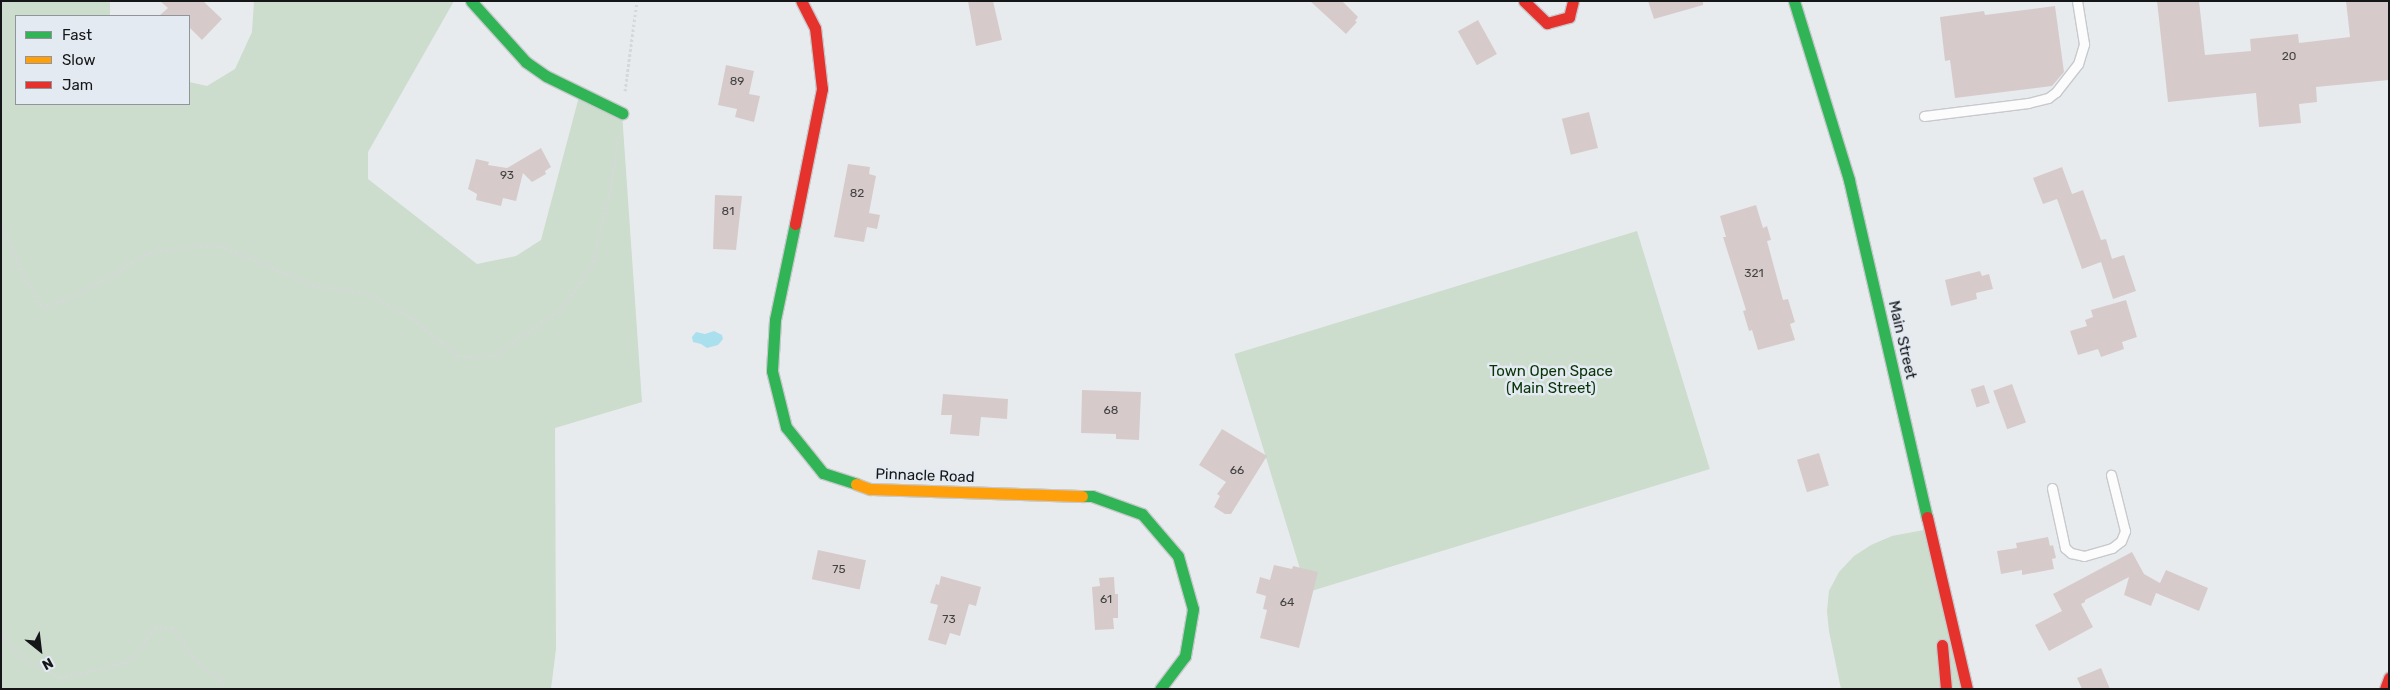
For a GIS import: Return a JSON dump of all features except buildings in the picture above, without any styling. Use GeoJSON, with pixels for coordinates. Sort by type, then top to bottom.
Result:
{"type":"FeatureCollection","features":[{"type":"Feature","properties":{"kind":"main road"},"geometry":{"type":"LineString","coordinates":[[472,1],[526,62],[546,76],[622,112]]}},
{"type":"Feature","properties":{"kind":"main road","name":"Pinnacle Road"},"geometry":{"type":"LineString","coordinates":[[800,1],[815,28],[822,89],[775,320],[772,371],[786,427],[823,473],[870,489],[1092,496],[1142,514],[1178,556],[1193,609],[1184,656],[1160,689]]}},
{"type":"Feature","properties":{"kind":"main road"},"geometry":{"type":"LineString","coordinates":[[1524,1],[1547,23],[1569,17],[1573,1]]}},
{"type":"Feature","properties":{"kind":"main road","name":"Main Street"},"geometry":{"type":"LineString","coordinates":[[1794,1],[1849,180],[1967,689]]}},
{"type":"Feature","properties":{"kind":"main road"},"geometry":{"type":"LineString","coordinates":[[1929,529],[1946,689]]}},
{"type":"Feature","properties":{"kind":"main road"},"geometry":{"type":"LineString","coordinates":[[2384,689],[2389,678]]}},
{"type":"Feature","properties":{"kind":"lane"},"geometry":{"type":"LineString","coordinates":[[1924,116],[2028,103],[2048,98],[2056,92],[2078,64],[2084,44],[2077,1]]}},
{"type":"Feature","properties":{"kind":"lane"},"geometry":{"type":"LineString","coordinates":[[2052,488],[2065,548],[2071,553],[2084,556],[2112,548],[2121,541],[2125,531],[2111,475]]}},
{"type":"Feature","properties":{"kind":"path"},"geometry":{"type":"LineString","coordinates":[[1,222],[23,273],[42,307],[75,296],[150,252],[216,244],[318,287],[365,292],[414,319],[459,357],[495,355],[562,308],[592,268],[610,192],[637,1]]}},
{"type":"Feature","properties":{"kind":"path"},"geometry":{"type":"LineString","coordinates":[[1,630],[18,655],[60,678],[120,664],[132,658],[155,628],[172,628],[200,665],[220,679],[227,689]]}},
{"type":"Feature","properties":{"kind":"green space"},"geometry":{"type":"Polygon","coordinates":[[[1,1],[110,1],[110,15],[15,15],[15,105],[190,105],[190,82],[207,86],[235,69],[252,32],[254,1],[454,1],[368,152],[368,179],[477,264],[516,256],[541,240],[580,93],[622,113],[642,402],[555,428],[556,649],[551,689],[1,689],[1,1]]]}},
{"type":"Feature","properties":{"kind":"green space","name":"Town Open Space (Main Street)"},"geometry":{"type":"Polygon","coordinates":[[[1637,231],[1710,469],[1307,592],[1234,354],[1637,231]]]}},
{"type":"Feature","properties":{"kind":"green space"},"geometry":{"type":"Polygon","coordinates":[[[1929,529],[1967,689],[1841,689],[1829,631],[1827,611],[1829,591],[1839,572],[1854,556],[1871,545],[1892,536],[1929,529]]]}},
{"type":"Feature","properties":{"kind":"water"},"geometry":{"type":"Polygon","coordinates":[[[714,331],[722,335],[723,339],[718,345],[707,348],[693,342],[692,337],[696,332],[705,334],[714,331]]]}},
{"type":"Feature","properties":{"kind":"traffic: fast"},"geometry":{"type":"LineString","coordinates":[[471,1],[526,62],[546,76],[622,113]]}},
{"type":"Feature","properties":{"kind":"traffic: fast"},"geometry":{"type":"LineString","coordinates":[[1794,1],[1849,180],[1927,517]]}},
{"type":"Feature","properties":{"kind":"traffic: fast"},"geometry":{"type":"LineString","coordinates":[[795,224],[775,320],[772,371],[786,427],[823,473],[856,484]]}},
{"type":"Feature","properties":{"kind":"traffic: fast"},"geometry":{"type":"LineString","coordinates":[[1082,496],[1092,496],[1142,514],[1178,556],[1193,609],[1185,656],[1160,689]]}},
{"type":"Feature","properties":{"kind":"traffic: slow"},"geometry":{"type":"LineString","coordinates":[[856,484],[870,489],[1082,496]]}},
{"type":"Feature","properties":{"kind":"traffic: jam"},"geometry":{"type":"LineString","coordinates":[[795,224],[822,89],[815,28],[801,1]]}},
{"type":"Feature","properties":{"kind":"traffic: jam"},"geometry":{"type":"LineString","coordinates":[[1524,1],[1547,23],[1569,17],[1573,1]]}},
{"type":"Feature","properties":{"kind":"traffic: jam"},"geometry":{"type":"LineString","coordinates":[[1927,517],[1967,689]]}},
{"type":"Feature","properties":{"kind":"traffic: jam"},"geometry":{"type":"LineString","coordinates":[[1942,645],[1946,689]]}},
{"type":"Feature","properties":{"kind":"traffic: jam"},"geometry":{"type":"LineString","coordinates":[[2385,689],[2389,678]]}}]}
